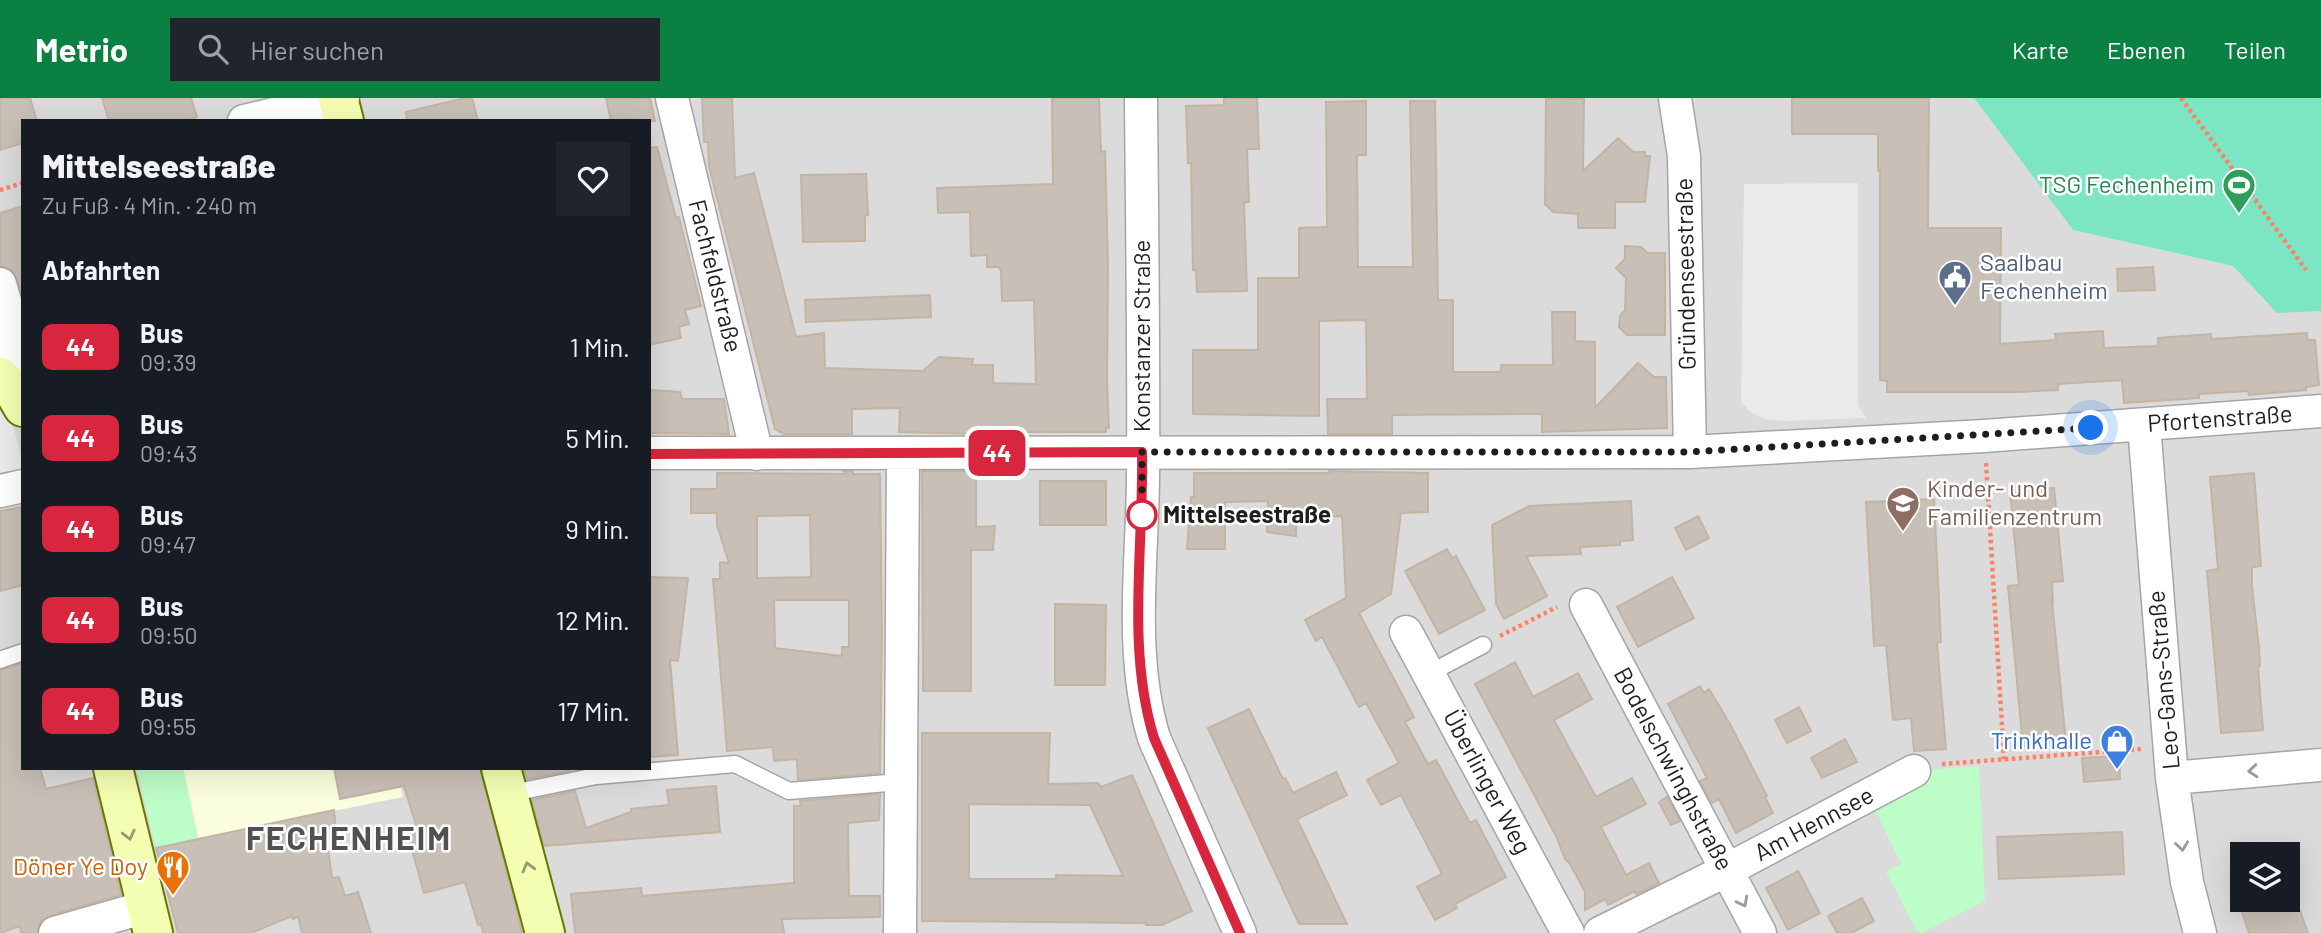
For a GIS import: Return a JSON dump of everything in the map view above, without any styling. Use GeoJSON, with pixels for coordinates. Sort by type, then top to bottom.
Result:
{"type":"FeatureCollection","features":[{"type":"Feature","properties":{"kind":"street","name":"Fachfeldstraße"},"geometry":{"type":"LineString","coordinates":[[672,98],[757,454]]}},
{"type":"Feature","properties":{"kind":"street","name":"Konstanzer Straße"},"geometry":{"type":"LineString","coordinates":[[1142,98],[1140,650],[1147,715],[1154,738],[1240,933]]}},
{"type":"Feature","properties":{"kind":"street","name":"Gründenseestraße"},"geometry":{"type":"LineString","coordinates":[[1675,98],[1684,156],[1690,452]]}},
{"type":"Feature","properties":{"kind":"street"},"geometry":{"type":"LineString","coordinates":[[255,119],[341,104]]}},
{"type":"Feature","properties":{"kind":"street"},"geometry":{"type":"LineString","coordinates":[[0,284],[14,333],[9,388]]}},
{"type":"Feature","properties":{"kind":"street","name":"Pfortenstraße"},"geometry":{"type":"LineString","coordinates":[[651,453],[1690,452],[1984,436],[2321,411]]}},
{"type":"Feature","properties":{"kind":"street","name":"Leo-Gans-Straße"},"geometry":{"type":"LineString","coordinates":[[2144,425],[2172,778],[2187,882],[2200,933]]}},
{"type":"Feature","properties":{"kind":"street"},"geometry":{"type":"LineString","coordinates":[[900,933],[902,453]]}},
{"type":"Feature","properties":{"kind":"street"},"geometry":{"type":"LineString","coordinates":[[0,491],[21,486]]}},
{"type":"Feature","properties":{"kind":"street","name":"Bodelschwinghstraße"},"geometry":{"type":"LineString","coordinates":[[1586,605],[1760,933]]}},
{"type":"Feature","properties":{"kind":"street","name":"Überlinger Weg"},"geometry":{"type":"LineString","coordinates":[[1406,632],[1568,933]]}},
{"type":"Feature","properties":{"kind":"street"},"geometry":{"type":"LineString","coordinates":[[2172,778],[2321,765]]}},
{"type":"Feature","properties":{"kind":"street"},"geometry":{"type":"LineString","coordinates":[[55,933],[150,920],[113,770]]}},
{"type":"Feature","properties":{"kind":"street","name":"Am Hennsee"},"geometry":{"type":"LineString","coordinates":[[1600,933],[1727,870],[1914,771]]}},
{"type":"Feature","properties":{"kind":"street"},"geometry":{"type":"LineString","coordinates":[[505,781],[545,933]]}},
{"type":"Feature","properties":{"kind":"lane"},"geometry":{"type":"LineString","coordinates":[[1429,674],[1483,645]]}},
{"type":"Feature","properties":{"kind":"lane"},"geometry":{"type":"LineString","coordinates":[[0,660],[21,653]]}},
{"type":"Feature","properties":{"kind":"lane"},"geometry":{"type":"LineString","coordinates":[[505,781],[736,765],[789,791],[900,782]]}},
{"type":"Feature","properties":{"kind":"path"},"geometry":{"type":"LineString","coordinates":[[2181,98],[2306,270]]}},
{"type":"Feature","properties":{"kind":"path"},"geometry":{"type":"LineString","coordinates":[[0,190],[21,184]]}},
{"type":"Feature","properties":{"kind":"path"},"geometry":{"type":"LineString","coordinates":[[1984,436],[2004,760]]}},
{"type":"Feature","properties":{"kind":"path"},"geometry":{"type":"LineString","coordinates":[[1483,645],[1570,600],[1586,605]]}},
{"type":"Feature","properties":{"kind":"path"},"geometry":{"type":"LineString","coordinates":[[1914,771],[1923,766],[2169,747]]}},
{"type":"Feature","properties":{"kind":"shaded area"},"geometry":{"type":"Polygon","coordinates":[[[0,98],[1974,98],[2073,230],[2233,266],[2277,312],[2321,311],[2321,933],[0,933],[0,98]]]}},
{"type":"Feature","properties":{"kind":"shaded area"},"geometry":{"type":"Polygon","coordinates":[[[1858,183],[1858,405],[1866,418],[1784,421],[1764,419],[1741,402],[1744,184],[1858,183]]]}},
{"type":"Feature","properties":{"kind":"shaded area"},"geometry":{"type":"Polygon","coordinates":[[[0,411],[14,428],[21,458],[21,474],[0,479],[0,411]]]}},
{"type":"Feature","properties":{"kind":"shaded area"},"geometry":{"type":"Polygon","coordinates":[[[183,770],[398,770],[403,797],[198,838],[183,770]]]}},
{"type":"Feature","properties":{"kind":"green space"},"geometry":{"type":"Polygon","coordinates":[[[1974,98],[2321,98],[2321,311],[2277,313],[2233,266],[2073,230],[1974,98]]]}},
{"type":"Feature","properties":{"kind":"green space"},"geometry":{"type":"Polygon","coordinates":[[[1979,766],[1985,901],[1918,933],[1886,872],[1901,864],[1870,799],[1927,770],[1979,766]]]}},
{"type":"Feature","properties":{"kind":"green space"},"geometry":{"type":"Polygon","coordinates":[[[137,770],[183,770],[198,840],[156,848],[137,770]]]}},
{"type":"Feature","properties":{"kind":"building"},"geometry":{"type":"Polygon","coordinates":[[[0,98],[30,98],[36,119],[21,119],[21,144],[0,150],[0,98]]]}},
{"type":"Feature","properties":{"kind":"building"},"geometry":{"type":"Polygon","coordinates":[[[102,98],[191,98],[197,117],[190,119],[108,119],[102,98]]]}},
{"type":"Feature","properties":{"kind":"building"},"geometry":{"type":"Polygon","coordinates":[[[472,98],[477,119],[407,119],[406,112],[472,98]]]}},
{"type":"Feature","properties":{"kind":"building"},"geometry":{"type":"Polygon","coordinates":[[[606,98],[650,98],[655,121],[611,119],[606,98]]]}},
{"type":"Feature","properties":{"kind":"building"},"geometry":{"type":"Polygon","coordinates":[[[702,98],[732,98],[735,178],[754,173],[796,337],[824,333],[825,368],[923,371],[939,357],[973,359],[972,365],[993,365],[993,383],[1036,384],[1034,300],[1002,301],[999,267],[987,267],[987,255],[971,256],[970,212],[938,213],[937,188],[1053,184],[1052,98],[1099,98],[1101,152],[1105,151],[1108,266],[1109,428],[1106,428],[1106,432],[899,432],[900,408],[852,409],[852,434],[784,434],[775,429],[709,166],[708,142],[704,142],[702,98]]]}},
{"type":"Feature","properties":{"kind":"building"},"geometry":{"type":"Polygon","coordinates":[[[1224,98],[1257,98],[1259,149],[1247,149],[1249,202],[1244,202],[1247,291],[1197,292],[1196,271],[1193,270],[1191,163],[1188,163],[1186,106],[1224,105],[1224,98]]]}},
{"type":"Feature","properties":{"kind":"building"},"geometry":{"type":"Polygon","coordinates":[[[1546,98],[1584,99],[1583,171],[1618,138],[1633,152],[1645,152],[1645,156],[1650,156],[1645,202],[1615,202],[1615,228],[1578,228],[1578,214],[1553,212],[1545,204],[1546,98]]]}},
{"type":"Feature","properties":{"kind":"building"},"geometry":{"type":"Polygon","coordinates":[[[1792,98],[1929,98],[1928,228],[2001,228],[2000,344],[2056,340],[2055,334],[2103,331],[2104,348],[2158,346],[2158,338],[2211,334],[2211,339],[2307,333],[2307,340],[2315,340],[2319,385],[2306,387],[2306,390],[2249,395],[2248,391],[2199,394],[2199,398],[2124,403],[2122,380],[2058,384],[2058,390],[2020,392],[1887,392],[1887,381],[1880,380],[1878,134],[1792,134],[1792,98]]]}},
{"type":"Feature","properties":{"kind":"building"},"geometry":{"type":"Polygon","coordinates":[[[1366,101],[1366,155],[1357,155],[1358,267],[1413,267],[1410,101],[1435,101],[1438,300],[1453,300],[1453,372],[1501,372],[1501,365],[1553,365],[1552,312],[1575,312],[1575,341],[1595,342],[1595,408],[1638,363],[1654,377],[1666,377],[1667,428],[1542,432],[1542,414],[1392,415],[1392,434],[1328,434],[1327,399],[1367,399],[1366,320],[1319,321],[1319,416],[1193,414],[1193,350],[1258,350],[1258,278],[1299,278],[1299,228],[1327,227],[1326,102],[1366,101]]]}},
{"type":"Feature","properties":{"kind":"building"},"geometry":{"type":"Polygon","coordinates":[[[657,147],[676,218],[679,217],[701,306],[685,310],[689,324],[679,327],[681,338],[651,345],[651,148],[657,147]]]}},
{"type":"Feature","properties":{"kind":"building"},"geometry":{"type":"Polygon","coordinates":[[[866,174],[868,215],[865,216],[865,241],[803,242],[801,175],[866,174]]]}},
{"type":"Feature","properties":{"kind":"building"},"geometry":{"type":"Polygon","coordinates":[[[21,207],[21,292],[13,271],[0,266],[0,213],[21,207]]]}},
{"type":"Feature","properties":{"kind":"building"},"geometry":{"type":"Polygon","coordinates":[[[1625,246],[1641,247],[1648,253],[1665,253],[1665,335],[1627,335],[1619,327],[1620,316],[1625,310],[1626,278],[1616,268],[1625,259],[1625,246]]]}},
{"type":"Feature","properties":{"kind":"building"},"geometry":{"type":"Polygon","coordinates":[[[2153,267],[2155,290],[2118,291],[2117,269],[2153,267]]]}},
{"type":"Feature","properties":{"kind":"building"},"geometry":{"type":"Polygon","coordinates":[[[930,295],[931,317],[806,322],[805,300],[930,295]]]}},
{"type":"Feature","properties":{"kind":"building"},"geometry":{"type":"Polygon","coordinates":[[[651,390],[680,392],[682,399],[724,399],[729,434],[651,433],[651,390]]]}},
{"type":"Feature","properties":{"kind":"building"},"geometry":{"type":"Polygon","coordinates":[[[843,471],[853,471],[853,474],[880,474],[880,773],[798,780],[797,759],[774,761],[773,747],[727,751],[713,579],[720,579],[720,562],[729,563],[717,525],[717,513],[691,513],[691,489],[717,489],[717,473],[847,474],[843,471]],[[810,515],[757,516],[757,578],[811,577],[810,515]],[[774,600],[775,648],[842,656],[842,647],[849,647],[849,600],[774,600]]]}},
{"type":"Feature","properties":{"kind":"building"},"geometry":{"type":"Polygon","coordinates":[[[922,471],[976,471],[976,527],[995,526],[993,550],[971,550],[971,691],[923,691],[922,471]]]}},
{"type":"Feature","properties":{"kind":"building"},"geometry":{"type":"Polygon","coordinates":[[[1194,473],[1428,473],[1428,512],[1401,513],[1391,594],[1359,613],[1414,717],[1405,722],[1428,764],[1436,760],[1470,823],[1476,820],[1506,877],[1455,904],[1457,908],[1435,920],[1417,887],[1442,874],[1401,795],[1381,805],[1367,780],[1399,763],[1366,703],[1359,707],[1322,637],[1316,641],[1305,620],[1346,598],[1342,516],[1296,518],[1296,536],[1267,532],[1268,501],[1225,502],[1225,549],[1187,549],[1191,497],[1194,497],[1194,473]]]}},
{"type":"Feature","properties":{"kind":"building"},"geometry":{"type":"Polygon","coordinates":[[[2254,473],[2261,566],[2252,567],[2252,586],[2259,648],[2263,730],[2221,733],[2207,571],[2218,569],[2210,477],[2254,473]]]}},
{"type":"Feature","properties":{"kind":"building"},"geometry":{"type":"Polygon","coordinates":[[[1040,481],[1106,481],[1106,525],[1040,525],[1040,481]]]}},
{"type":"Feature","properties":{"kind":"building"},"geometry":{"type":"Polygon","coordinates":[[[2054,488],[2063,581],[2052,582],[2052,600],[2066,743],[2023,747],[2008,586],[2019,585],[2010,492],[2054,488]]]}},
{"type":"Feature","properties":{"kind":"building"},"geometry":{"type":"Polygon","coordinates":[[[1934,499],[1941,642],[1937,643],[1946,749],[1914,751],[1911,718],[1893,720],[1886,645],[1874,646],[1866,502],[1934,499]]]}},
{"type":"Feature","properties":{"kind":"building"},"geometry":{"type":"Polygon","coordinates":[[[1631,501],[1633,540],[1620,541],[1620,545],[1580,547],[1581,554],[1526,556],[1547,596],[1504,619],[1496,604],[1492,525],[1529,506],[1631,501]]]}},
{"type":"Feature","properties":{"kind":"building"},"geometry":{"type":"Polygon","coordinates":[[[21,507],[21,586],[0,591],[0,511],[21,507]]]}},
{"type":"Feature","properties":{"kind":"building"},"geometry":{"type":"Polygon","coordinates":[[[1698,516],[1709,538],[1686,550],[1675,528],[1698,516]]]}},
{"type":"Feature","properties":{"kind":"building"},"geometry":{"type":"Polygon","coordinates":[[[1447,549],[1452,558],[1456,556],[1485,610],[1439,634],[1405,571],[1447,549]]]}},
{"type":"Feature","properties":{"kind":"building"},"geometry":{"type":"Polygon","coordinates":[[[651,577],[688,578],[678,661],[670,660],[678,755],[651,757],[651,577]]]}},
{"type":"Feature","properties":{"kind":"building"},"geometry":{"type":"Polygon","coordinates":[[[1672,577],[1694,618],[1638,647],[1617,607],[1672,577]]]}},
{"type":"Feature","properties":{"kind":"building"},"geometry":{"type":"Polygon","coordinates":[[[1055,604],[1106,605],[1105,685],[1055,685],[1055,604]]]}},
{"type":"Feature","properties":{"kind":"building"},"geometry":{"type":"Polygon","coordinates":[[[1515,662],[1533,697],[1578,673],[1592,699],[1554,720],[1596,797],[1632,778],[1646,804],[1601,827],[1626,875],[1649,863],[1659,883],[1636,894],[1635,891],[1608,905],[1605,899],[1585,910],[1585,892],[1565,859],[1556,836],[1475,684],[1515,662]]]}},
{"type":"Feature","properties":{"kind":"building"},"geometry":{"type":"Polygon","coordinates":[[[21,664],[21,770],[41,770],[46,789],[93,778],[121,895],[49,916],[41,921],[37,933],[21,933],[20,926],[0,933],[0,670],[21,664]]]}},
{"type":"Feature","properties":{"kind":"building"},"geometry":{"type":"Polygon","coordinates":[[[1700,686],[1704,693],[1709,689],[1730,724],[1773,813],[1736,833],[1719,799],[1712,803],[1700,781],[1707,778],[1668,704],[1700,686]]]}},
{"type":"Feature","properties":{"kind":"building"},"geometry":{"type":"Polygon","coordinates":[[[1799,707],[1811,731],[1787,743],[1775,720],[1799,707]]]}},
{"type":"Feature","properties":{"kind":"building"},"geometry":{"type":"Polygon","coordinates":[[[1249,709],[1283,779],[1285,778],[1293,793],[1336,772],[1347,795],[1297,819],[1347,924],[1299,924],[1208,728],[1249,709]]]}},
{"type":"Feature","properties":{"kind":"building"},"geometry":{"type":"Polygon","coordinates":[[[922,733],[1050,733],[1048,784],[1098,783],[1101,787],[1132,775],[1192,911],[1162,925],[922,921],[922,733]],[[969,804],[969,879],[1056,879],[1056,875],[1123,876],[1090,805],[969,804]]]}},
{"type":"Feature","properties":{"kind":"building"},"geometry":{"type":"Polygon","coordinates":[[[1845,739],[1857,762],[1822,778],[1811,758],[1845,739]]]}},
{"type":"Feature","properties":{"kind":"building"},"geometry":{"type":"Polygon","coordinates":[[[2119,756],[2120,779],[2084,782],[2082,758],[2119,756]]]}},
{"type":"Feature","properties":{"kind":"building"},"geometry":{"type":"Polygon","coordinates":[[[334,770],[481,770],[522,933],[483,933],[465,882],[424,893],[411,846],[410,827],[416,825],[404,786],[340,799],[334,770]]]}},
{"type":"Feature","properties":{"kind":"building"},"geometry":{"type":"Polygon","coordinates":[[[525,770],[570,771],[527,779],[525,770]]]}},
{"type":"Feature","properties":{"kind":"building"},"geometry":{"type":"Polygon","coordinates":[[[716,786],[720,832],[544,846],[532,800],[575,791],[586,828],[631,812],[631,809],[669,805],[667,790],[716,786]]]}},
{"type":"Feature","properties":{"kind":"building"},"geometry":{"type":"Polygon","coordinates":[[[880,794],[879,820],[848,823],[849,896],[880,896],[880,917],[782,919],[784,933],[575,933],[571,894],[641,888],[642,896],[794,883],[794,806],[801,806],[800,801],[880,794]]]}},
{"type":"Feature","properties":{"kind":"building"},"geometry":{"type":"Polygon","coordinates":[[[1667,797],[1680,821],[1671,825],[1659,802],[1667,797]]]}},
{"type":"Feature","properties":{"kind":"building"},"geometry":{"type":"Polygon","coordinates":[[[334,810],[336,830],[327,842],[332,878],[339,877],[345,896],[358,892],[371,933],[302,933],[298,917],[293,919],[292,916],[251,933],[178,933],[156,848],[334,810]]]}},
{"type":"Feature","properties":{"kind":"building"},"geometry":{"type":"Polygon","coordinates":[[[2122,832],[2124,874],[1999,879],[1997,837],[2122,832]]]}},
{"type":"Feature","properties":{"kind":"building"},"geometry":{"type":"Polygon","coordinates":[[[1798,871],[1820,913],[1788,930],[1766,888],[1798,871]]]}},
{"type":"Feature","properties":{"kind":"building"},"geometry":{"type":"Polygon","coordinates":[[[1862,898],[1874,921],[1851,933],[1837,933],[1828,916],[1862,898]]]}},
{"type":"Feature","properties":{"kind":"building"},"geometry":{"type":"Polygon","coordinates":[[[2300,911],[2308,933],[2249,933],[2242,912],[2300,911]]]}},
{"type":"Feature","properties":{"kind":"bus line","name":"44"},"geometry":{"type":"LineString","coordinates":[[651,454],[1142,452],[1139,618],[1142,685],[1147,715],[1154,738],[1240,933]]}},
{"type":"Feature","properties":{"kind":"place","name":"TSG Fechenheim"},"geometry":{"type":"Point","coordinates":[2239,215]}},
{"type":"Feature","properties":{"kind":"place","name":"Saalbau Fechenheim"},"geometry":{"type":"Point","coordinates":[1955,307]}},
{"type":"Feature","properties":{"kind":"place","name":"Mittelseestraße"},"geometry":{"type":"Point","coordinates":[1142,515]}},
{"type":"Feature","properties":{"kind":"place","name":"Kinder- und Familienzentrum"},"geometry":{"type":"Point","coordinates":[1903,533]}},
{"type":"Feature","properties":{"kind":"place","name":"Trinkhalle"},"geometry":{"type":"Point","coordinates":[2117,771]}},
{"type":"Feature","properties":{"kind":"place","name":"Döner Ye Doy"},"geometry":{"type":"Point","coordinates":[173,897]}},
{"type":"Feature","properties":{"kind":"district","name":"FECHENHEIM"},"geometry":{"type":"Point","coordinates":[349,839]}},
{"type":"Feature","properties":{"kind":"route"},"geometry":{"type":"LineString","coordinates":[[1142,515],[1142,452],[1690,452],[2091,428]]}}]}
